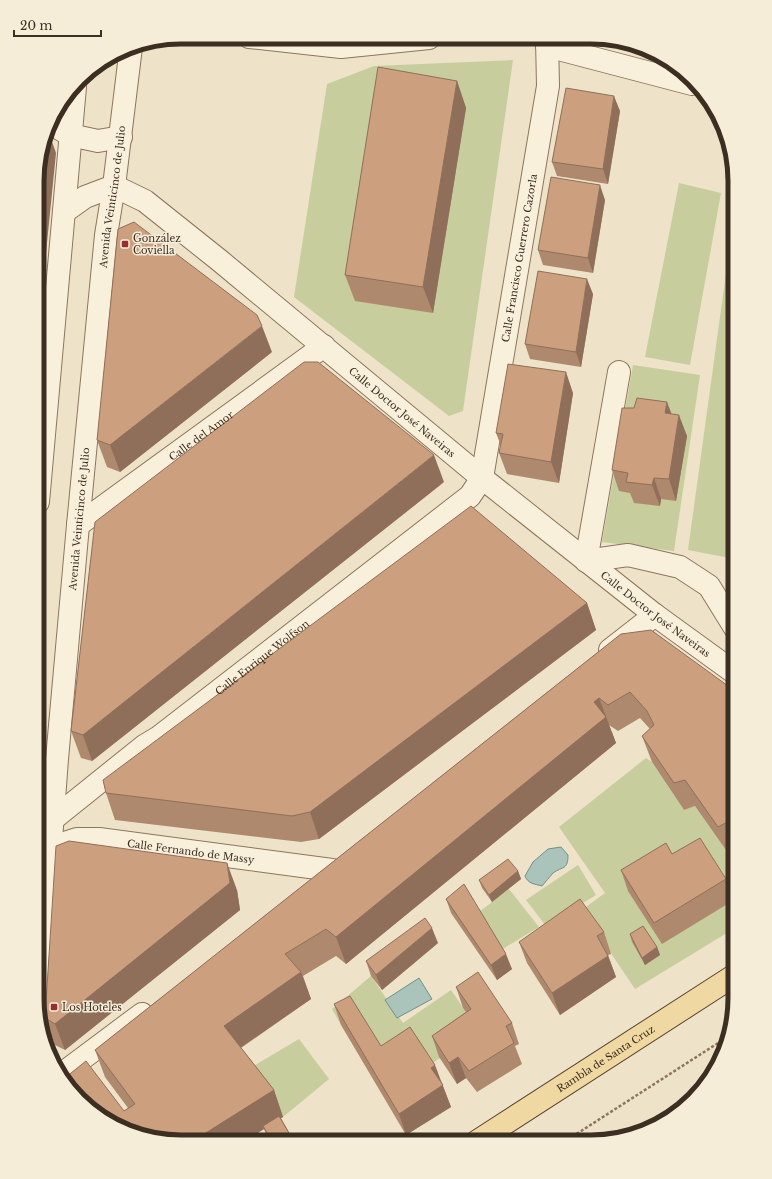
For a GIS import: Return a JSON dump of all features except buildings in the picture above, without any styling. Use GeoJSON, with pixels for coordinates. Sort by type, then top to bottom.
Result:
{"type":"FeatureCollection","features":[{"type":"Feature","properties":{"kind":"main road","name":"Rambla de Santa Cruz"},"geometry":{"type":"LineString","coordinates":[[487,1135],[728,980]]}},
{"type":"Feature","properties":{"kind":"street"},"geometry":{"type":"LineString","coordinates":[[313,44],[341,47],[370,44]]}},
{"type":"Feature","properties":{"kind":"street","name":"Calle Francisco Guerrero Cazorla"},"geometry":{"type":"LineString","coordinates":[[482,478],[548,86],[547,44]]}},
{"type":"Feature","properties":{"kind":"street"},"geometry":{"type":"LineString","coordinates":[[554,44],[686,82]]}},
{"type":"Feature","properties":{"kind":"street","name":"Avenida Veinticinco de Julio"},"geometry":{"type":"LineString","coordinates":[[44,858],[106,235],[121,137],[130,54]]}},
{"type":"Feature","properties":{"kind":"street"},"geometry":{"type":"LineString","coordinates":[[44,435],[74,96]]}},
{"type":"Feature","properties":{"kind":"street"},"geometry":{"type":"LineString","coordinates":[[55,126],[70,135]]}},
{"type":"Feature","properties":{"kind":"street"},"geometry":{"type":"LineString","coordinates":[[52,133],[70,135],[98,141],[121,137]]}},
{"type":"Feature","properties":{"kind":"street"},"geometry":{"type":"LineString","coordinates":[[64,212],[85,197],[114,186]]}},
{"type":"Feature","properties":{"kind":"street","name":"Calle Doctor José Naveiras"},"geometry":{"type":"LineString","coordinates":[[114,186],[145,202],[324,346],[482,478],[654,615],[728,668]]}},
{"type":"Feature","properties":{"kind":"street","name":"Calle del Amor"},"geometry":{"type":"LineString","coordinates":[[78,525],[324,346]]}},
{"type":"Feature","properties":{"kind":"street"},"geometry":{"type":"LineString","coordinates":[[620,372],[586,561],[628,555],[680,567],[709,586],[728,617]]}},
{"type":"Feature","properties":{"kind":"street","name":"Calle Enrique Wolfson"},"geometry":{"type":"LineString","coordinates":[[46,833],[470,496],[482,478]]}},
{"type":"Feature","properties":{"kind":"street"},"geometry":{"type":"LineString","coordinates":[[592,664],[654,615]]}},
{"type":"Feature","properties":{"kind":"street","name":"Calle Fernando de Massy"},"geometry":{"type":"LineString","coordinates":[[46,833],[77,839],[99,839],[332,870]]}},
{"type":"Feature","properties":{"kind":"street"},"geometry":{"type":"LineString","coordinates":[[307,889],[351,855]]}},
{"type":"Feature","properties":{"kind":"street","name":"Avenida Veinticinco de Julio"},"geometry":{"type":"LineString","coordinates":[[44,895],[46,908],[44,927]]}},
{"type":"Feature","properties":{"kind":"street"},"geometry":{"type":"LineString","coordinates":[[65,1071],[158,1002]]}},
{"type":"Feature","properties":{"kind":"path"},"geometry":{"type":"LineString","coordinates":[[575,1135],[721,1041]]}},
{"type":"Feature","properties":{"kind":"green space"},"geometry":{"type":"Polygon","coordinates":[[[513,60],[463,411],[449,416],[294,297],[327,84],[374,66],[513,60]]]}},
{"type":"Feature","properties":{"kind":"green space"},"geometry":{"type":"Polygon","coordinates":[[[679,183],[721,193],[690,365],[645,357],[679,183]]]}},
{"type":"Feature","properties":{"kind":"green space"},"geometry":{"type":"Polygon","coordinates":[[[728,259],[728,558],[688,550],[728,259]]]}},
{"type":"Feature","properties":{"kind":"green space"},"geometry":{"type":"Polygon","coordinates":[[[633,365],[700,375],[674,551],[602,542],[633,365]]]}},
{"type":"Feature","properties":{"kind":"green space"},"geometry":{"type":"Polygon","coordinates":[[[646,758],[652,762],[684,810],[695,806],[728,853],[728,932],[635,989],[582,910],[605,893],[559,827],[646,758]]]}},
{"type":"Feature","properties":{"kind":"green space"},"geometry":{"type":"Polygon","coordinates":[[[578,865],[596,895],[546,926],[526,900],[578,865]]]}},
{"type":"Feature","properties":{"kind":"green space"},"geometry":{"type":"Polygon","coordinates":[[[509,889],[539,927],[501,950],[479,912],[509,889]]]}},
{"type":"Feature","properties":{"kind":"green space"},"geometry":{"type":"Polygon","coordinates":[[[371,976],[403,1023],[451,990],[479,1031],[430,1065],[389,1067],[341,1025],[332,1009],[371,976]]]}},
{"type":"Feature","properties":{"kind":"green space"},"geometry":{"type":"Polygon","coordinates":[[[299,1039],[329,1079],[283,1117],[247,1070],[299,1039]]]}},
{"type":"Feature","properties":{"kind":"water"},"geometry":{"type":"Polygon","coordinates":[[[561,847],[568,855],[567,863],[564,867],[553,873],[542,886],[532,883],[526,879],[525,876],[533,862],[548,849],[561,847]]]}},
{"type":"Feature","properties":{"kind":"water"},"geometry":{"type":"Polygon","coordinates":[[[419,978],[432,999],[397,1018],[385,1000],[419,978]]]}},
{"type":"Feature","properties":{"kind":"place","name":"González Coviella"},"geometry":{"type":"Point","coordinates":[125,244]}},
{"type":"Feature","properties":{"kind":"place","name":"Los Hoteles"},"geometry":{"type":"Point","coordinates":[54,1007]}}]}
